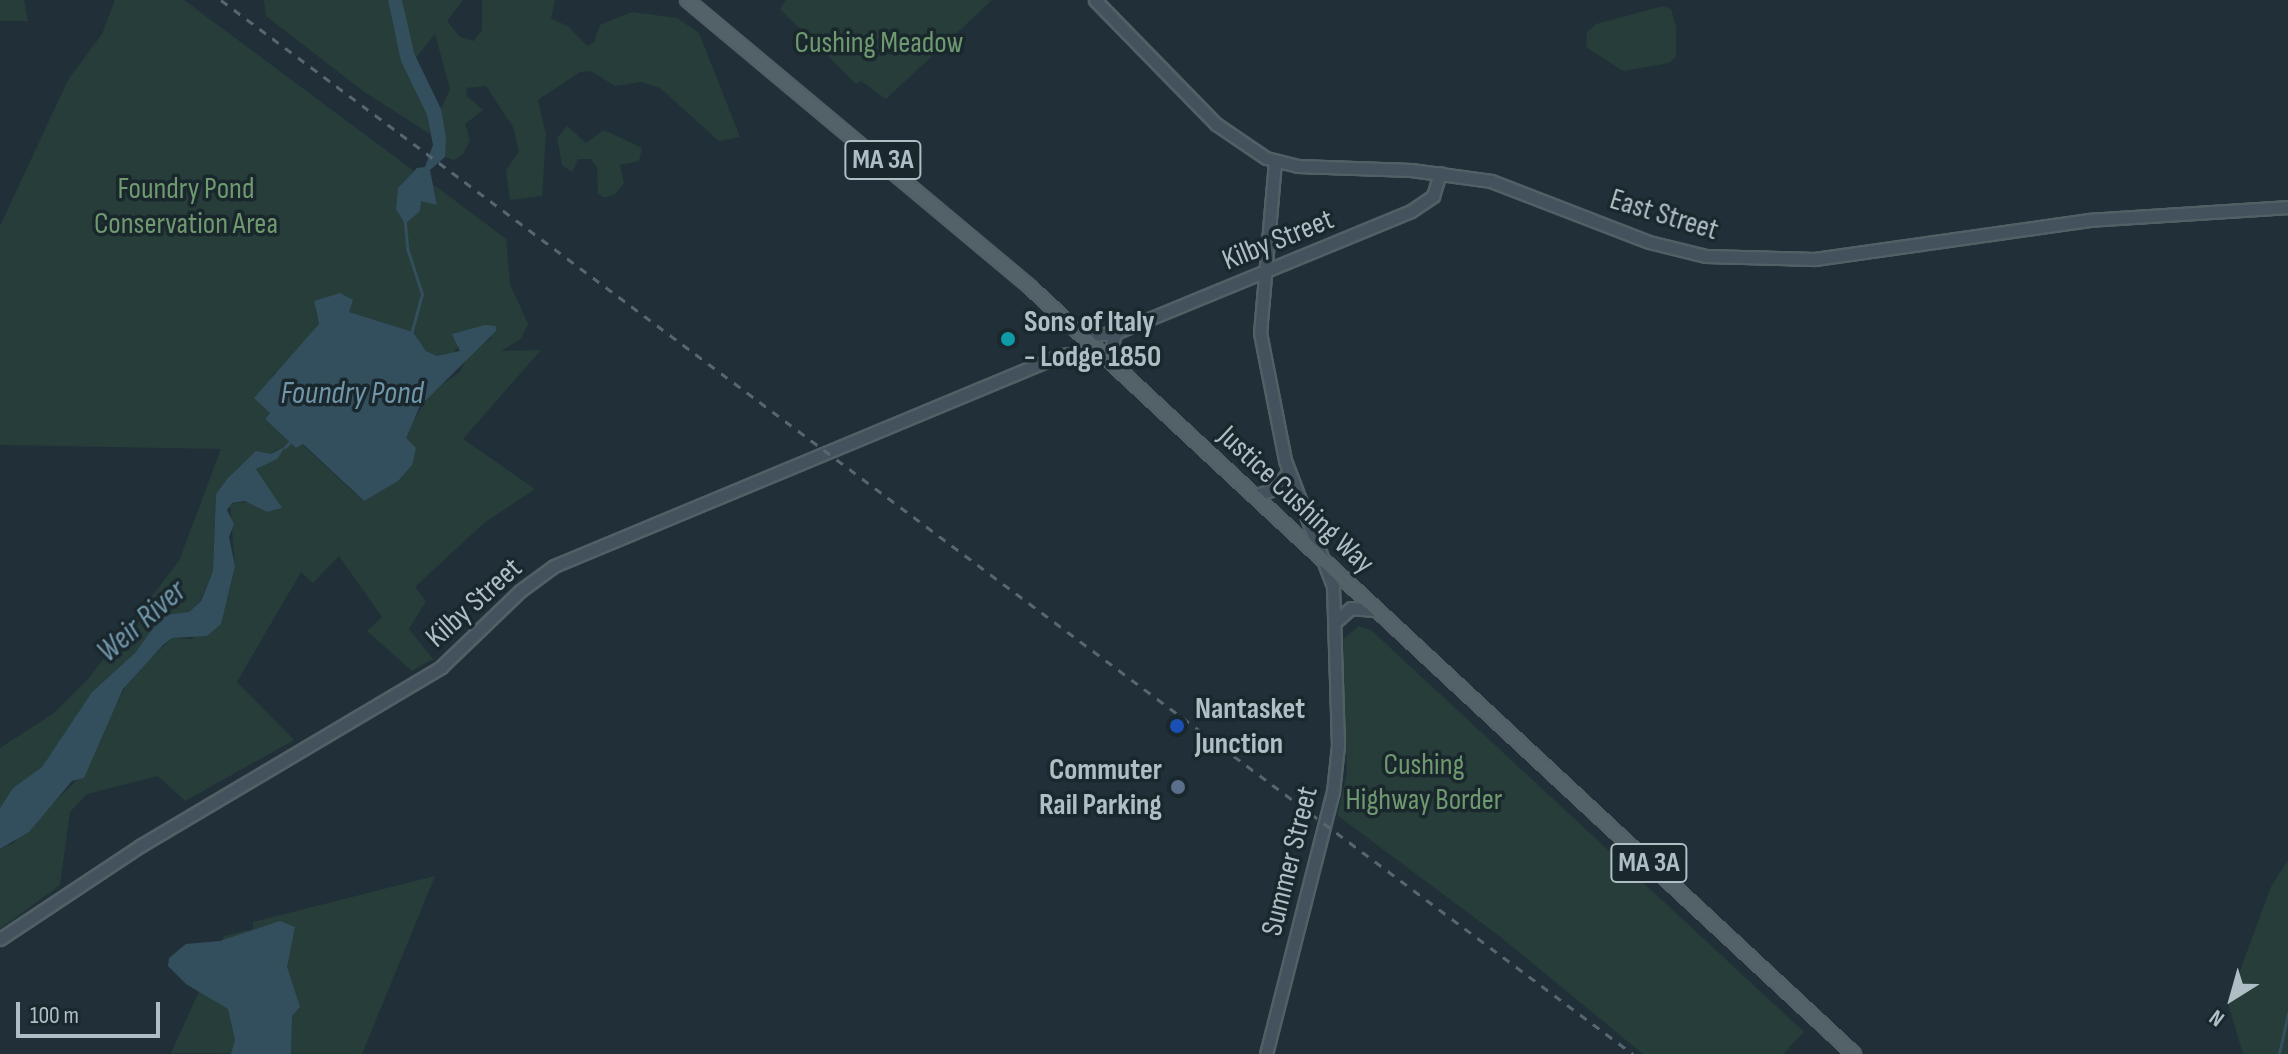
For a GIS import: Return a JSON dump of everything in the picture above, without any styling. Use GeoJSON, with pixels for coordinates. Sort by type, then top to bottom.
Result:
{"type":"FeatureCollection","features":[{"type":"Feature","properties":{"kind":"main road","name":"Justice Cushing Way"},"geometry":{"type":"LineString","coordinates":[[687,0],[942,210],[1077,331],[1854,1054]]}},
{"type":"Feature","properties":{"kind":"street","name":"East Street"},"geometry":{"type":"LineString","coordinates":[[1095,0],[1216,124],[1275,161],[1310,168],[1440,173],[1524,191],[1662,246],[1739,260],[1815,259],[2076,221],[2288,207]]}},
{"type":"Feature","properties":{"kind":"street","name":"Summer Street"},"geometry":{"type":"LineString","coordinates":[[1266,1054],[1335,783],[1335,622],[1326,563],[1289,472],[1260,333],[1275,161]]}},
{"type":"Feature","properties":{"kind":"street","name":"Kilby Street"},"geometry":{"type":"LineString","coordinates":[[1077,331],[1115,333],[1422,205],[1437,189],[1440,173]]}},
{"type":"Feature","properties":{"kind":"street"},"geometry":{"type":"LineString","coordinates":[[1061,355],[1077,331]]}},
{"type":"Feature","properties":{"kind":"street"},"geometry":{"type":"LineString","coordinates":[[1104,356],[1115,333]]}},
{"type":"Feature","properties":{"kind":"street","name":"Kilby Street"},"geometry":{"type":"LineString","coordinates":[[0,939],[153,838],[441,667],[520,591],[554,566],[1061,355],[1104,356]]}},
{"type":"Feature","properties":{"kind":"street"},"geometry":{"type":"LineString","coordinates":[[1254,496],[1274,489],[1289,472]]}},
{"type":"Feature","properties":{"kind":"street"},"geometry":{"type":"LineString","coordinates":[[1335,622],[1351,608],[1376,610]]}},
{"type":"Feature","properties":{"kind":"green space"},"geometry":{"type":"Polygon","coordinates":[[[0,0],[24,0],[28,21],[0,21],[0,0]]]}},
{"type":"Feature","properties":{"kind":"green space","name":"Foundry Pond Conservation Area"},"geometry":{"type":"Polygon","coordinates":[[[115,0],[184,0],[414,171],[398,188],[437,205],[434,185],[506,239],[510,284],[528,324],[521,339],[501,351],[541,350],[463,439],[535,489],[484,523],[415,587],[426,601],[409,629],[433,659],[412,671],[367,631],[382,617],[339,556],[313,583],[301,572],[237,682],[294,740],[185,801],[158,776],[87,794],[70,812],[60,885],[0,929],[0,849],[12,844],[78,779],[130,678],[172,638],[192,639],[224,611],[235,566],[230,504],[254,501],[267,512],[281,508],[256,468],[280,447],[216,494],[213,571],[200,601],[189,612],[156,624],[135,653],[92,692],[42,767],[13,788],[0,808],[0,748],[54,713],[88,679],[179,561],[221,449],[0,445],[0,226],[68,80],[102,34],[115,0]],[[332,299],[315,309],[319,324],[289,364],[273,374],[270,413],[265,419],[296,448],[302,444],[363,501],[432,391],[459,373],[471,351],[493,337],[459,345],[452,356],[437,356],[426,351],[413,332],[349,312],[332,299]]]}},
{"type":"Feature","properties":{"kind":"green space"},"geometry":{"type":"Polygon","coordinates":[[[264,0],[463,0],[447,21],[460,37],[474,41],[482,30],[482,0],[555,0],[551,19],[568,26],[587,46],[594,42],[600,25],[632,12],[677,18],[699,33],[740,137],[719,141],[660,88],[641,82],[615,86],[591,71],[580,72],[538,100],[546,135],[542,196],[510,200],[506,170],[519,151],[513,127],[486,86],[466,88],[467,96],[483,110],[465,124],[470,140],[463,154],[454,160],[445,157],[441,109],[450,89],[435,34],[406,70],[427,115],[430,134],[363,91],[266,16],[264,0]]]}},
{"type":"Feature","properties":{"kind":"green space","name":"Cushing Meadow"},"geometry":{"type":"Polygon","coordinates":[[[786,0],[992,0],[886,99],[861,81],[856,84],[780,9],[786,0]]]}},
{"type":"Feature","properties":{"kind":"green space"},"geometry":{"type":"Polygon","coordinates":[[[1663,6],[1671,9],[1676,27],[1676,57],[1669,63],[1623,71],[1586,47],[1587,32],[1596,24],[1663,6]]]}},
{"type":"Feature","properties":{"kind":"green space"},"geometry":{"type":"Polygon","coordinates":[[[567,126],[586,143],[604,130],[642,148],[639,161],[620,165],[624,183],[615,194],[604,198],[598,194],[597,168],[591,159],[578,159],[572,172],[562,165],[557,138],[567,126]]]}},
{"type":"Feature","properties":{"kind":"green space","name":"Cushing Highway Border"},"geometry":{"type":"Polygon","coordinates":[[[1359,626],[1371,630],[1804,1032],[1783,1054],[1643,1054],[1503,939],[1337,815],[1347,774],[1342,640],[1359,626]]]}},
{"type":"Feature","properties":{"kind":"green space"},"geometry":{"type":"Polygon","coordinates":[[[2288,860],[2288,1054],[2243,1054],[2228,1003],[2271,887],[2288,860]]]}},
{"type":"Feature","properties":{"kind":"green space"},"geometry":{"type":"Polygon","coordinates":[[[435,876],[362,1054],[171,1053],[224,936],[253,929],[253,922],[435,876]]]}},
{"type":"Feature","properties":{"kind":"water"},"geometry":{"type":"Polygon","coordinates":[[[388,0],[402,0],[414,53],[441,109],[446,137],[445,157],[430,170],[437,205],[421,201],[420,211],[405,224],[396,209],[398,188],[417,168],[425,167],[433,145],[427,115],[401,61],[388,0]]]}},
{"type":"Feature","properties":{"kind":"water","name":"Foundry Pond"},"geometry":{"type":"Polygon","coordinates":[[[340,293],[353,300],[349,312],[413,332],[426,351],[437,356],[460,351],[452,334],[485,325],[496,326],[496,331],[420,406],[406,438],[416,448],[412,465],[398,481],[364,501],[303,444],[296,448],[265,419],[270,413],[254,398],[319,324],[314,301],[340,293]]]}},
{"type":"Feature","properties":{"kind":"water"},"geometry":{"type":"Polygon","coordinates":[[[285,447],[277,459],[256,469],[282,508],[267,512],[245,501],[232,503],[227,510],[234,524],[229,537],[235,566],[221,624],[207,636],[172,638],[163,645],[123,689],[84,778],[72,781],[29,832],[0,849],[0,808],[13,788],[42,767],[92,692],[135,653],[156,624],[166,615],[189,612],[201,601],[213,571],[216,494],[256,451],[271,454],[285,447]]]}},
{"type":"Feature","properties":{"kind":"water"},"geometry":{"type":"Polygon","coordinates":[[[280,921],[295,927],[287,967],[300,1007],[292,1016],[291,1054],[231,1054],[235,1040],[228,1009],[186,984],[168,966],[169,958],[186,944],[220,941],[280,921]]]}},
{"type":"Feature","properties":{"kind":"waterway","name":"Weir River"},"geometry":{"type":"LineString","coordinates":[[405,223],[407,248],[422,294],[411,334]]}},
{"type":"Feature","properties":{"kind":"waterway","name":"Weir River"},"geometry":{"type":"LineString","coordinates":[[285,447],[292,440]]}},
{"type":"Feature","properties":{"kind":"waterway"},"geometry":{"type":"LineString","coordinates":[[2279,1054],[2288,1013]]}},
{"type":"Feature","properties":{"kind":"railway"},"geometry":{"type":"LineString","coordinates":[[221,0],[1633,1054]]}},
{"type":"Feature","properties":{"kind":"place","name":"Sons of Italy - Lodge 1850"},"geometry":{"type":"Point","coordinates":[1008,339]}},
{"type":"Feature","properties":{"kind":"place","name":"Nantasket Junction"},"geometry":{"type":"Point","coordinates":[1177,726]}},
{"type":"Feature","properties":{"kind":"place","name":"Commuter Rail Parking"},"geometry":{"type":"Point","coordinates":[1178,787]}}]}
